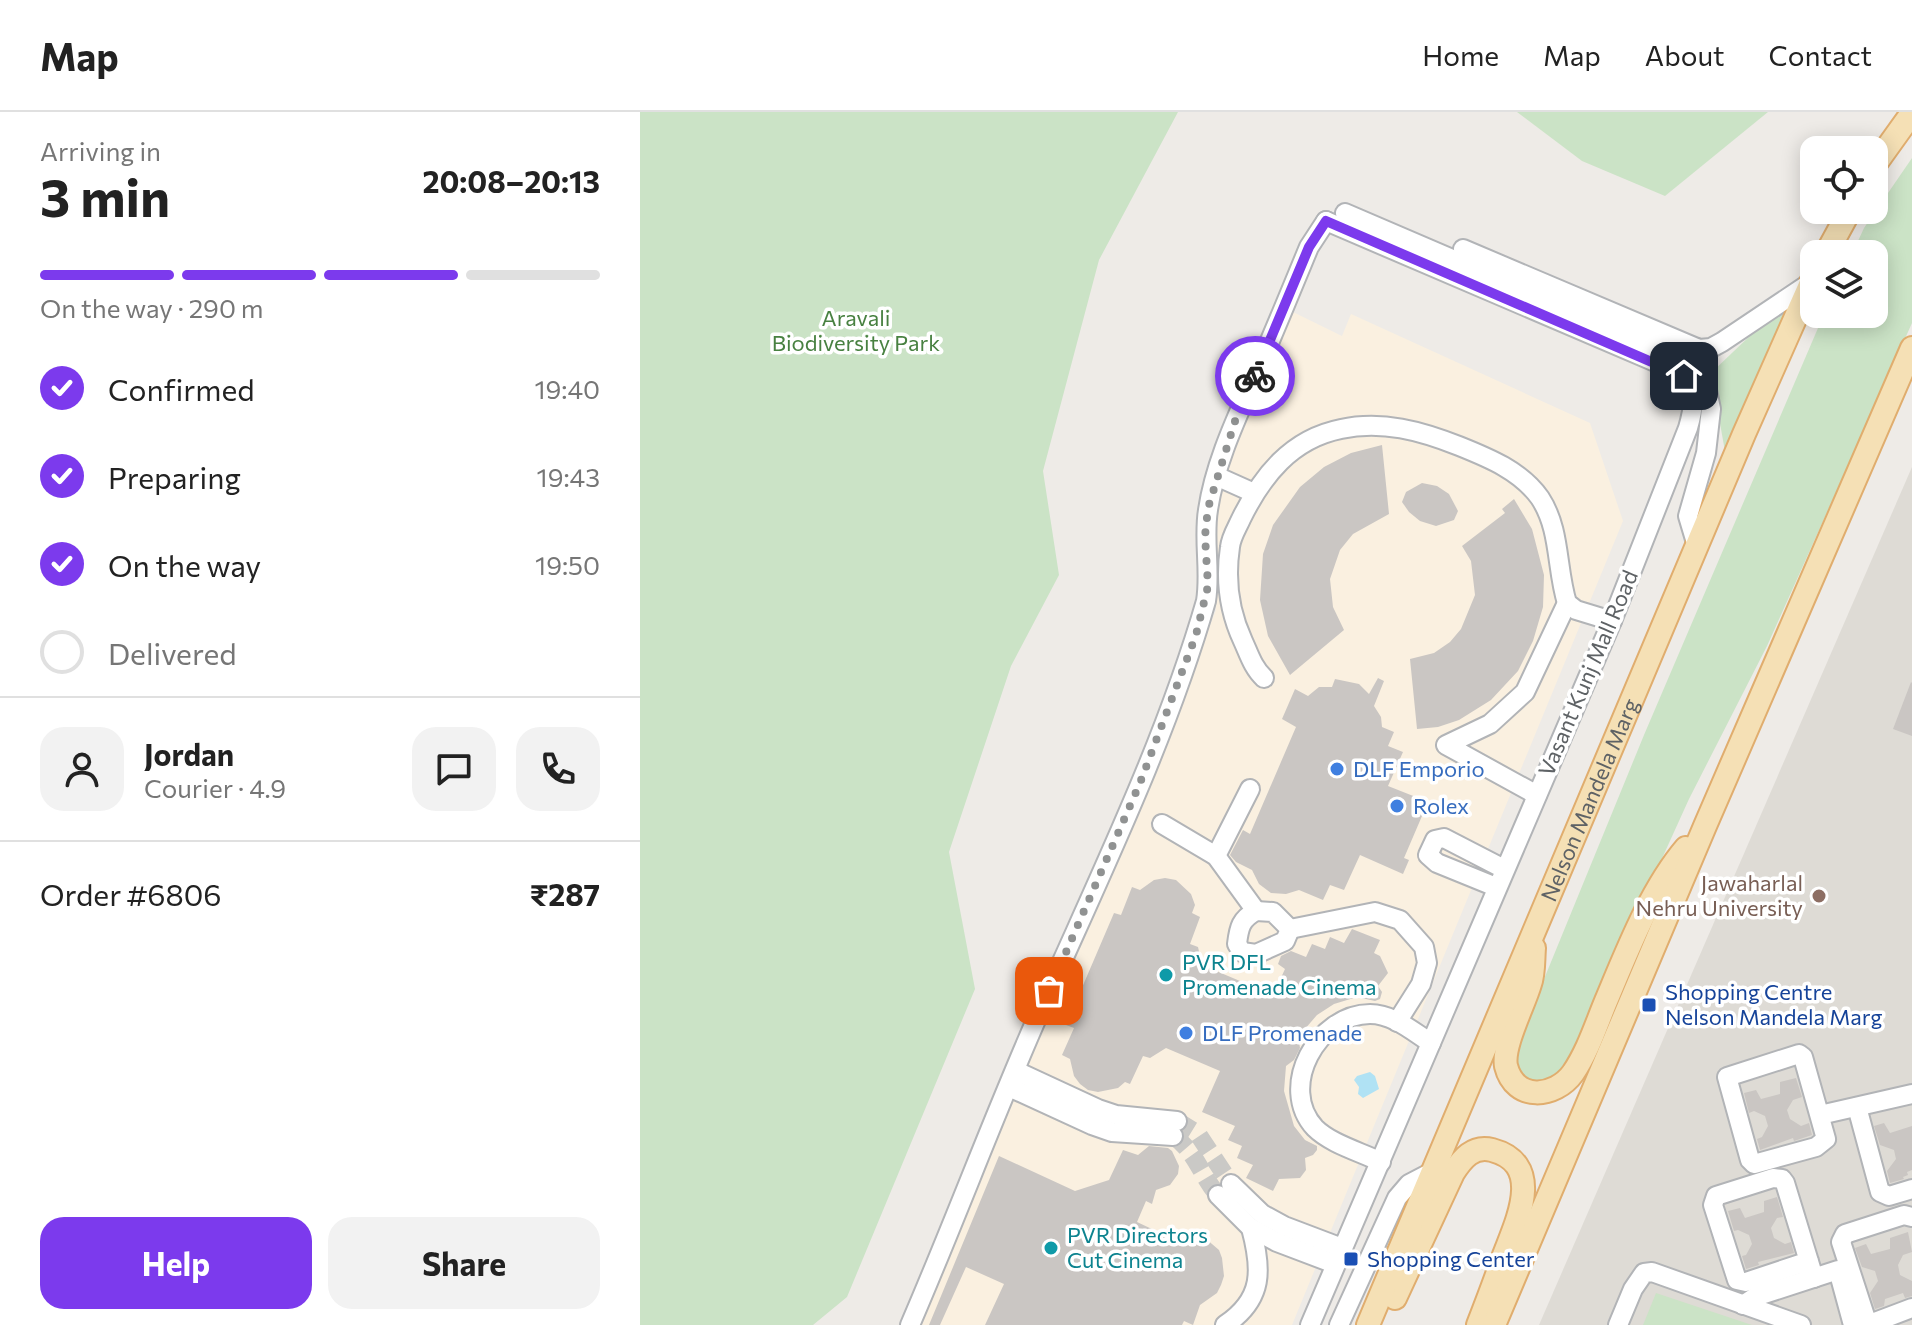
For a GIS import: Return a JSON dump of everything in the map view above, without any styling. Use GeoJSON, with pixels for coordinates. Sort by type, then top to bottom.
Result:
{"type":"FeatureCollection","features":[{"type":"Feature","properties":{"kind":"main road"},"geometry":{"type":"LineString","coordinates":[[1888,146],[1912,113]]}},
{"type":"Feature","properties":{"kind":"main road","name":"Nelson Mandela Marg"},"geometry":{"type":"LineString","coordinates":[[1368,1325],[1800,308]]}},
{"type":"Feature","properties":{"kind":"main road"},"geometry":{"type":"LineString","coordinates":[[1494,1325],[1912,348]]}},
{"type":"Feature","properties":{"kind":"main road"},"geometry":{"type":"LineString","coordinates":[[1535,928],[1532,980],[1508,1048],[1506,1066],[1518,1086],[1530,1092],[1544,1092],[1558,1089],[1572,1073],[1587,1047],[1655,894],[1678,857],[1705,826]]}},
{"type":"Feature","properties":{"kind":"main road"},"geometry":{"type":"LineString","coordinates":[[1383,1325],[1453,1173],[1463,1158],[1475,1149],[1488,1148],[1507,1155],[1518,1166],[1523,1206],[1478,1325]]}},
{"type":"Feature","properties":{"kind":"lane"},"geometry":{"type":"LineString","coordinates":[[910,1325],[1140,783],[1196,635],[1208,586],[1205,536],[1216,476],[1236,418],[1309,247],[1326,221],[1345,213],[1374,212],[1699,349],[1711,348],[1722,342],[1800,288]]}},
{"type":"Feature","properties":{"kind":"lane"},"geometry":{"type":"LineString","coordinates":[[1345,213],[1692,362],[1699,368],[1708,391],[1709,434],[1688,516],[1697,546]]}},
{"type":"Feature","properties":{"kind":"lane","name":"Vasant Kunj Mall Road"},"geometry":{"type":"LineString","coordinates":[[1310,1325],[1612,621],[1688,428],[1694,391],[1684,376],[1674,370],[1326,221]]}},
{"type":"Feature","properties":{"kind":"lane"},"geometry":{"type":"LineString","coordinates":[[1264,678],[1254,665],[1240,634],[1227,587],[1231,542],[1254,493],[1271,470],[1292,450],[1342,428],[1392,426],[1456,445],[1509,469],[1541,500],[1549,515],[1558,547],[1567,603],[1525,692],[1490,724],[1446,745],[1537,795]]}},
{"type":"Feature","properties":{"kind":"lane"},"geometry":{"type":"LineString","coordinates":[[1688,428],[1709,434],[1716,442],[1726,478]]}},
{"type":"Feature","properties":{"kind":"lane"},"geometry":{"type":"LineString","coordinates":[[1216,476],[1254,493]]}},
{"type":"Feature","properties":{"kind":"lane"},"geometry":{"type":"LineString","coordinates":[[1567,603],[1576,610],[1612,621]]}},
{"type":"Feature","properties":{"kind":"lane"},"geometry":{"type":"LineString","coordinates":[[1216,856],[1250,789]]}},
{"type":"Feature","properties":{"kind":"lane"},"geometry":{"type":"LineString","coordinates":[[1162,824],[1216,856],[1256,911]]}},
{"type":"Feature","properties":{"kind":"lane"},"geometry":{"type":"LineString","coordinates":[[1496,887],[1431,860],[1428,850],[1435,840],[1444,838],[1504,869]]}},
{"type":"Feature","properties":{"kind":"lane"},"geometry":{"type":"LineString","coordinates":[[1256,911],[1273,912],[1290,929],[1285,941],[1256,954],[1242,952],[1237,944],[1244,918],[1256,911]]}},
{"type":"Feature","properties":{"kind":"lane"},"geometry":{"type":"LineString","coordinates":[[1290,929],[1375,912],[1400,920],[1424,947],[1427,963],[1421,984],[1397,1022]]}},
{"type":"Feature","properties":{"kind":"lane"},"geometry":{"type":"LineString","coordinates":[[1381,1162],[1324,1135],[1314,1126],[1302,1106],[1299,1093],[1308,1056],[1322,1035],[1337,1024],[1354,1016],[1369,1014],[1397,1022],[1431,1043]]}},
{"type":"Feature","properties":{"kind":"lane"},"geometry":{"type":"LineString","coordinates":[[1799,1054],[1803,1057],[1820,1115],[1826,1135],[1821,1145],[1754,1164],[1750,1160],[1727,1077],[1799,1054]]}},
{"type":"Feature","properties":{"kind":"lane"},"geometry":{"type":"LineString","coordinates":[[1013,1079],[1116,1115],[1175,1128]]}},
{"type":"Feature","properties":{"kind":"lane"},"geometry":{"type":"LineString","coordinates":[[1820,1115],[1912,1094]]}},
{"type":"Feature","properties":{"kind":"lane"},"geometry":{"type":"LineString","coordinates":[[1857,1107],[1880,1192],[1889,1196],[1912,1189]]}},
{"type":"Feature","properties":{"kind":"lane"},"geometry":{"type":"LineString","coordinates":[[1339,1325],[1397,1198],[1409,1184],[1432,1172]]}},
{"type":"Feature","properties":{"kind":"lane"},"geometry":{"type":"LineString","coordinates":[[1811,1269],[1782,1179],[1773,1178],[1716,1196],[1713,1205],[1737,1280],[1746,1282],[1811,1269],[1843,1268]]}},
{"type":"Feature","properties":{"kind":"lane"},"geometry":{"type":"LineString","coordinates":[[1225,1325],[1249,1303],[1259,1277],[1259,1258],[1251,1228],[1225,1190],[1339,1256]]}},
{"type":"Feature","properties":{"kind":"lane"},"geometry":{"type":"LineString","coordinates":[[1853,1325],[1841,1237],[1904,1215],[1912,1217]]}},
{"type":"Feature","properties":{"kind":"lane"},"geometry":{"type":"LineString","coordinates":[[1251,1228],[1277,1242],[1339,1256]]}},
{"type":"Feature","properties":{"kind":"lane"},"geometry":{"type":"LineString","coordinates":[[1843,1268],[1867,1322],[1912,1308]]}},
{"type":"Feature","properties":{"kind":"lane"},"geometry":{"type":"LineString","coordinates":[[1743,1305],[1811,1269]]}},
{"type":"Feature","properties":{"kind":"lane"},"geometry":{"type":"LineString","coordinates":[[1618,1325],[1633,1289],[1644,1273],[1662,1274],[1801,1325]]}},
{"type":"Feature","properties":{"kind":"shaded area"},"geometry":{"type":"Polygon","coordinates":[[[1293,312],[1342,336],[1351,314],[1590,423],[1623,521],[1292,1325],[919,1325],[1017,1086],[1128,829],[1216,610],[1213,517],[1217,489],[1293,312]]]}},
{"type":"Feature","properties":{"kind":"shaded area","name":"Jawaharlal Nehru University"},"geometry":{"type":"Polygon","coordinates":[[[1912,467],[1912,1325],[1539,1325],[1912,467]]]}},
{"type":"Feature","properties":{"kind":"green space","name":"Aravali Biodiversity Park"},"geometry":{"type":"Polygon","coordinates":[[[640,112],[1178,112],[1099,260],[1043,471],[1059,575],[1011,666],[949,852],[975,989],[847,1297],[813,1325],[640,1325],[640,112]]]}},
{"type":"Feature","properties":{"kind":"green space"},"geometry":{"type":"Polygon","coordinates":[[[1517,112],[1768,112],[1665,196],[1582,161],[1517,112]]]}},
{"type":"Feature","properties":{"kind":"green space"},"geometry":{"type":"Polygon","coordinates":[[[1912,158],[1912,323],[1767,646],[1689,799],[1570,1061],[1551,1079],[1533,1083],[1526,1080],[1521,1072],[1517,1045],[1644,735],[1818,328],[1888,328],[1888,240],[1858,240],[1867,224],[1888,224],[1888,193],[1912,158]]]}},
{"type":"Feature","properties":{"kind":"green space"},"geometry":{"type":"Polygon","coordinates":[[[1776,311],[1787,314],[1726,457],[1711,373],[1776,311]]]}},
{"type":"Feature","properties":{"kind":"green space"},"geometry":{"type":"Polygon","coordinates":[[[1656,1293],[1752,1325],[1643,1325],[1656,1293]]]}},
{"type":"Feature","properties":{"kind":"water"},"geometry":{"type":"Polygon","coordinates":[[[1370,1072],[1375,1076],[1379,1089],[1363,1098],[1358,1094],[1359,1087],[1354,1080],[1370,1072]]]}},
{"type":"Feature","properties":{"kind":"building"},"geometry":{"type":"Polygon","coordinates":[[[1382,445],[1389,514],[1353,534],[1340,550],[1330,579],[1333,607],[1344,630],[1290,675],[1268,636],[1260,600],[1263,554],[1273,525],[1300,487],[1324,467],[1351,453],[1382,445]]]}},
{"type":"Feature","properties":{"kind":"building"},"geometry":{"type":"Polygon","coordinates":[[[1422,483],[1437,486],[1449,494],[1458,511],[1454,520],[1436,526],[1420,521],[1409,512],[1402,502],[1406,492],[1422,483]]]}},
{"type":"Feature","properties":{"kind":"building"},"geometry":{"type":"Polygon","coordinates":[[[1514,499],[1532,529],[1544,575],[1543,607],[1533,641],[1518,671],[1491,700],[1459,720],[1438,727],[1417,729],[1410,659],[1434,653],[1450,642],[1461,629],[1475,595],[1471,561],[1462,546],[1505,513],[1502,509],[1514,499]]]}},
{"type":"Feature","properties":{"kind":"building","name":"DLF Emporio"},"geometry":{"type":"Polygon","coordinates":[[[1378,678],[1384,681],[1374,706],[1381,717],[1382,727],[1394,732],[1388,746],[1403,752],[1388,786],[1431,803],[1404,858],[1409,860],[1403,874],[1360,855],[1344,890],[1330,885],[1323,900],[1299,890],[1286,894],[1271,893],[1259,884],[1252,870],[1236,862],[1230,855],[1243,830],[1250,834],[1296,727],[1282,719],[1295,689],[1308,696],[1319,687],[1332,687],[1335,679],[1359,684],[1369,694],[1378,678]]]}},
{"type":"Feature","properties":{"kind":"building"},"geometry":{"type":"Polygon","coordinates":[[[1912,683],[1912,736],[1893,729],[1912,683]]]}},
{"type":"Feature","properties":{"kind":"building","name":"DLF Promenade"},"geometry":{"type":"Polygon","coordinates":[[[1154,880],[1176,880],[1191,894],[1195,905],[1192,913],[1200,917],[1190,944],[1198,947],[1202,965],[1273,995],[1285,969],[1278,964],[1281,956],[1291,951],[1306,957],[1312,944],[1325,949],[1330,937],[1344,943],[1352,929],[1380,940],[1374,953],[1380,956],[1388,973],[1378,986],[1382,992],[1380,999],[1375,1001],[1357,997],[1334,1004],[1317,1015],[1298,1037],[1300,1048],[1294,1060],[1286,1066],[1284,1091],[1294,1126],[1305,1140],[1317,1146],[1317,1150],[1305,1158],[1306,1170],[1300,1178],[1279,1179],[1273,1191],[1246,1178],[1253,1165],[1237,1158],[1242,1146],[1228,1140],[1235,1126],[1202,1112],[1220,1071],[1166,1048],[1150,1058],[1143,1056],[1130,1084],[1125,1082],[1118,1088],[1098,1092],[1080,1084],[1074,1076],[1070,1059],[1062,1055],[1074,1028],[1066,1025],[1114,913],[1121,915],[1132,887],[1140,890],[1154,880]]]}},
{"type":"Feature","properties":{"kind":"building"},"geometry":{"type":"Polygon","coordinates":[[[1796,1078],[1802,1097],[1793,1100],[1787,1110],[1790,1119],[1801,1126],[1809,1123],[1812,1135],[1760,1150],[1757,1139],[1762,1137],[1768,1126],[1765,1116],[1754,1111],[1749,1113],[1744,1093],[1756,1090],[1761,1099],[1780,1094],[1780,1082],[1796,1078]]]}},
{"type":"Feature","properties":{"kind":"building"},"geometry":{"type":"Polygon","coordinates":[[[1884,1123],[1890,1133],[1912,1126],[1912,1170],[1907,1172],[1904,1179],[1890,1183],[1887,1171],[1896,1159],[1894,1150],[1880,1145],[1874,1126],[1884,1123]]]}},
{"type":"Feature","properties":{"kind":"building"},"geometry":{"type":"Polygon","coordinates":[[[1149,1146],[1172,1151],[1179,1166],[1178,1174],[1170,1185],[1156,1190],[1152,1204],[1146,1201],[1137,1222],[1171,1238],[1188,1234],[1205,1238],[1219,1250],[1222,1258],[1224,1276],[1221,1285],[1217,1293],[1200,1305],[1193,1325],[1184,1321],[1182,1325],[985,1325],[1004,1284],[966,1267],[940,1325],[929,1325],[999,1156],[1075,1191],[1109,1180],[1123,1150],[1138,1155],[1149,1146]]]}},
{"type":"Feature","properties":{"kind":"building"},"geometry":{"type":"Polygon","coordinates":[[[1777,1197],[1783,1217],[1777,1218],[1771,1228],[1774,1238],[1785,1244],[1791,1242],[1794,1253],[1758,1262],[1759,1265],[1746,1269],[1742,1256],[1746,1255],[1752,1244],[1749,1235],[1734,1231],[1728,1211],[1740,1208],[1745,1218],[1764,1212],[1764,1201],[1777,1197]]]}},
{"type":"Feature","properties":{"kind":"building"},"geometry":{"type":"Polygon","coordinates":[[[1908,1232],[1912,1252],[1903,1255],[1898,1265],[1900,1275],[1912,1281],[1912,1296],[1905,1298],[1903,1293],[1885,1299],[1884,1306],[1875,1309],[1870,1293],[1878,1281],[1875,1271],[1862,1267],[1855,1248],[1866,1244],[1871,1254],[1890,1249],[1890,1238],[1908,1232]]]}},
{"type":"Feature","properties":{"kind":"tunnel"},"geometry":{"type":"LineString","coordinates":[[1177,1121],[1198,1134],[1231,1184]]}},
{"type":"Feature","properties":{"kind":"tunnel"},"geometry":{"type":"LineString","coordinates":[[1173,1136],[1193,1156],[1218,1195]]}},
{"type":"Feature","properties":{"kind":"way so far"},"geometry":{"type":"LineString","coordinates":[[1049,991],[1140,783],[1196,635],[1208,586],[1205,536],[1208,508],[1236,418],[1255,376]]}},
{"type":"Feature","properties":{"kind":"place","name":"DLF Emporio"},"geometry":{"type":"Point","coordinates":[1337,769]}},
{"type":"Feature","properties":{"kind":"place","name":"Rolex"},"geometry":{"type":"Point","coordinates":[1397,806]}},
{"type":"Feature","properties":{"kind":"place","name":"Jawaharlal Nehru University"},"geometry":{"type":"Point","coordinates":[1819,896]}},
{"type":"Feature","properties":{"kind":"place","name":"PVR DFL Promenade Cinema"},"geometry":{"type":"Point","coordinates":[1166,975]}},
{"type":"Feature","properties":{"kind":"place","name":"Shopping Centre Nelson Mandela Marg"},"geometry":{"type":"Point","coordinates":[1649,1005]}},
{"type":"Feature","properties":{"kind":"place","name":"DLF Promenade"},"geometry":{"type":"Point","coordinates":[1186,1033]}},
{"type":"Feature","properties":{"kind":"place","name":"PVR Directors Cut Cinema"},"geometry":{"type":"Point","coordinates":[1051,1248]}},
{"type":"Feature","properties":{"kind":"place","name":"Shopping Center"},"geometry":{"type":"Point","coordinates":[1351,1259]}},
{"type":"Feature","properties":{"kind":"route"},"geometry":{"type":"LineString","coordinates":[[1255,376],[1309,247],[1326,221],[1684,376]]}}]}
